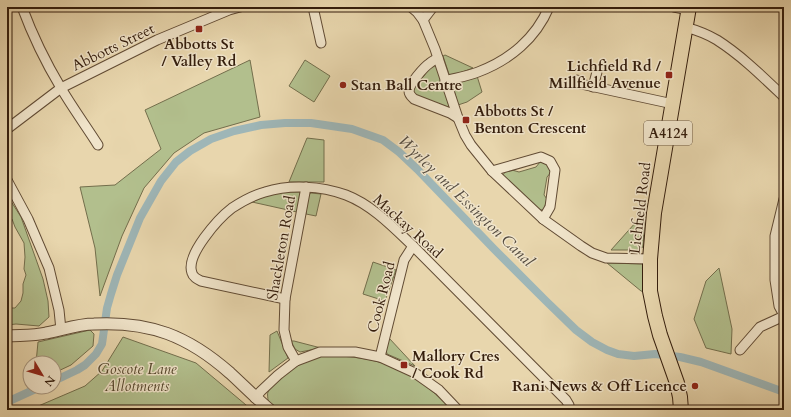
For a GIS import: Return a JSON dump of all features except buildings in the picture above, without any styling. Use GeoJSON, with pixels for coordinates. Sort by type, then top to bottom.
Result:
{"type":"FeatureCollection","features":[{"type":"Feature","properties":{"kind":"main road","name":"Lichfield Road"},"geometry":{"type":"LineString","coordinates":[[681,410],[677,383],[655,316],[650,291],[650,259],[654,213],[689,8]]}},
{"type":"Feature","properties":{"kind":"street"},"geometry":{"type":"LineString","coordinates":[[22,7],[28,23],[52,72],[98,145]]}},
{"type":"Feature","properties":{"kind":"street","name":"Abbotts Street"},"geometry":{"type":"LineString","coordinates":[[7,130],[61,88],[157,40],[228,9],[240,7]]}},
{"type":"Feature","properties":{"kind":"street"},"geometry":{"type":"LineString","coordinates":[[314,7],[321,44]]}},
{"type":"Feature","properties":{"kind":"street"},"geometry":{"type":"LineString","coordinates":[[411,7],[423,20],[438,58],[458,118],[471,145],[492,171],[543,219],[592,254],[606,258],[650,259]]}},
{"type":"Feature","properties":{"kind":"street"},"geometry":{"type":"LineString","coordinates":[[423,20],[433,7]]}},
{"type":"Feature","properties":{"kind":"street"},"geometry":{"type":"LineString","coordinates":[[446,81],[477,73],[506,59],[522,46],[536,31],[549,7]]}},
{"type":"Feature","properties":{"kind":"street"},"geometry":{"type":"LineString","coordinates":[[674,7],[689,8]]}},
{"type":"Feature","properties":{"kind":"street"},"geometry":{"type":"LineString","coordinates":[[686,27],[701,32],[716,40],[742,58],[784,97]]}},
{"type":"Feature","properties":{"kind":"street"},"geometry":{"type":"LineString","coordinates":[[438,58],[429,63],[412,83],[409,92],[410,96],[414,100],[450,113],[458,118]]}},
{"type":"Feature","properties":{"kind":"street"},"geometry":{"type":"LineString","coordinates":[[594,87],[597,72]]}},
{"type":"Feature","properties":{"kind":"street"},"geometry":{"type":"LineString","coordinates":[[577,80],[581,84],[673,104]]}},
{"type":"Feature","properties":{"kind":"street"},"geometry":{"type":"LineString","coordinates":[[492,171],[541,157],[550,161],[555,170],[550,207],[543,219]]}},
{"type":"Feature","properties":{"kind":"street"},"geometry":{"type":"LineString","coordinates":[[7,180],[28,220],[49,268],[62,330]]}},
{"type":"Feature","properties":{"kind":"street","name":"Mackay Road"},"geometry":{"type":"LineString","coordinates":[[285,299],[200,281],[192,273],[191,266],[197,248],[213,227],[232,209],[249,198],[264,192],[279,188],[306,187],[320,188],[346,195],[368,206],[413,246],[566,400],[569,405],[569,410]]}},
{"type":"Feature","properties":{"kind":"street","name":"Shackleton Road"},"geometry":{"type":"LineString","coordinates":[[296,361],[288,347],[284,330],[285,299],[306,187]]}},
{"type":"Feature","properties":{"kind":"street"},"geometry":{"type":"LineString","coordinates":[[740,350],[760,327],[784,315],[779,306],[775,280],[775,236],[784,199]]}},
{"type":"Feature","properties":{"kind":"street","name":"Cook Road"},"geometry":{"type":"LineString","coordinates":[[380,357],[404,260],[413,246]]}},
{"type":"Feature","properties":{"kind":"street"},"geometry":{"type":"LineString","coordinates":[[775,265],[784,270]]}},
{"type":"Feature","properties":{"kind":"street"},"geometry":{"type":"LineString","coordinates":[[7,336],[45,333],[62,330],[77,325],[123,323],[149,327],[168,333],[188,342],[206,354],[230,373],[270,410]]}},
{"type":"Feature","properties":{"kind":"street"},"geometry":{"type":"LineString","coordinates":[[256,398],[261,391],[278,375],[296,361],[320,352],[355,352],[380,357],[415,372],[439,390],[458,410]]}},
{"type":"Feature","properties":{"kind":"green space"},"geometry":{"type":"Polygon","coordinates":[[[445,55],[473,68],[451,76],[443,56],[445,55]]]}},
{"type":"Feature","properties":{"kind":"green space"},"geometry":{"type":"Polygon","coordinates":[[[250,60],[260,117],[204,133],[174,153],[144,188],[122,236],[100,296],[95,248],[80,187],[115,185],[161,149],[145,110],[250,60]]]}},
{"type":"Feature","properties":{"kind":"green space"},"geometry":{"type":"Polygon","coordinates":[[[305,60],[330,76],[314,102],[289,86],[305,60]]]}},
{"type":"Feature","properties":{"kind":"green space"},"geometry":{"type":"Polygon","coordinates":[[[432,65],[437,67],[449,106],[446,109],[415,97],[412,91],[432,65]]]}},
{"type":"Feature","properties":{"kind":"green space"},"geometry":{"type":"Polygon","coordinates":[[[477,76],[482,92],[467,102],[458,105],[453,86],[455,82],[477,76]]]}},
{"type":"Feature","properties":{"kind":"green space"},"geometry":{"type":"Polygon","coordinates":[[[307,138],[324,140],[324,182],[289,182],[307,138]]]}},
{"type":"Feature","properties":{"kind":"green space"},"geometry":{"type":"Polygon","coordinates":[[[540,162],[547,163],[552,171],[547,177],[544,195],[547,199],[544,209],[542,210],[538,209],[503,175],[505,172],[512,170],[519,172],[536,167],[540,162]]]}},
{"type":"Feature","properties":{"kind":"green space"},"geometry":{"type":"Polygon","coordinates":[[[282,192],[300,192],[297,212],[252,202],[266,196],[282,192]]]}},
{"type":"Feature","properties":{"kind":"green space"},"geometry":{"type":"Polygon","coordinates":[[[311,193],[321,194],[316,216],[306,214],[308,195],[311,193]]]}},
{"type":"Feature","properties":{"kind":"green space"},"geometry":{"type":"Polygon","coordinates":[[[7,195],[21,217],[43,279],[48,301],[49,317],[39,326],[16,324],[7,325],[7,315],[11,308],[15,308],[21,301],[23,284],[26,275],[24,269],[24,243],[12,219],[7,214],[7,195]]]}},
{"type":"Feature","properties":{"kind":"green space"},"geometry":{"type":"Polygon","coordinates":[[[645,212],[643,247],[636,250],[611,250],[645,212]]]}},
{"type":"Feature","properties":{"kind":"green space"},"geometry":{"type":"Polygon","coordinates":[[[373,262],[396,270],[385,301],[363,294],[373,262]]]}},
{"type":"Feature","properties":{"kind":"green space"},"geometry":{"type":"Polygon","coordinates":[[[607,263],[643,264],[645,292],[641,291],[607,263]]]}},
{"type":"Feature","properties":{"kind":"green space"},"geometry":{"type":"Polygon","coordinates":[[[719,268],[732,329],[731,354],[706,348],[694,319],[706,281],[719,268]]]}},
{"type":"Feature","properties":{"kind":"green space"},"geometry":{"type":"Polygon","coordinates":[[[90,330],[94,334],[93,346],[71,365],[62,369],[62,355],[37,355],[38,342],[90,330]]]}},
{"type":"Feature","properties":{"kind":"green space"},"geometry":{"type":"Polygon","coordinates":[[[277,331],[288,358],[269,372],[270,335],[277,331]]]}},
{"type":"Feature","properties":{"kind":"green space","name":"Goscote Lane Allotments"},"geometry":{"type":"Polygon","coordinates":[[[123,337],[196,363],[252,410],[29,410],[85,386],[102,371],[123,337]]]}},
{"type":"Feature","properties":{"kind":"green space"},"geometry":{"type":"Polygon","coordinates":[[[389,338],[415,366],[387,354],[386,350],[389,338]]]}},
{"type":"Feature","properties":{"kind":"green space"},"geometry":{"type":"Polygon","coordinates":[[[291,341],[321,348],[300,352],[295,349],[291,341]]]}},
{"type":"Feature","properties":{"kind":"green space"},"geometry":{"type":"Polygon","coordinates":[[[325,355],[350,357],[386,364],[417,380],[452,410],[279,410],[268,401],[268,393],[270,388],[286,374],[307,360],[325,355]]]}},
{"type":"Feature","properties":{"kind":"waterway","name":"Wyrley and Essington Canal"},"geometry":{"type":"LineString","coordinates":[[62,377],[85,365],[96,354],[102,344],[107,308],[111,294],[140,218],[161,181],[176,162],[190,151],[211,139],[234,131],[261,125],[311,123],[352,129],[383,140],[399,152],[546,301],[576,330],[592,342],[618,354],[634,356],[655,354],[680,357],[701,362],[784,392]]}},
{"type":"Feature","properties":{"kind":"waterway","name":"Wyrley and Essington Canal"},"geometry":{"type":"LineString","coordinates":[[7,402],[22,395]]}},
{"type":"Feature","properties":{"kind":"place","name":"Abbotts St / Valley Rd"},"geometry":{"type":"Point","coordinates":[199,29]}},
{"type":"Feature","properties":{"kind":"place","name":"Lichfield Rd / Millfield Avenue"},"geometry":{"type":"Point","coordinates":[669,75]}},
{"type":"Feature","properties":{"kind":"place","name":"Stan Ball Centre"},"geometry":{"type":"Point","coordinates":[343,85]}},
{"type":"Feature","properties":{"kind":"place","name":"Abbotts St / Benton Crescent"},"geometry":{"type":"Point","coordinates":[466,120]}},
{"type":"Feature","properties":{"kind":"place","name":"Mallory Cres / Cook Rd"},"geometry":{"type":"Point","coordinates":[404,365]}},
{"type":"Feature","properties":{"kind":"place","name":"Rani News & Off Licence"},"geometry":{"type":"Point","coordinates":[695,386]}}]}
